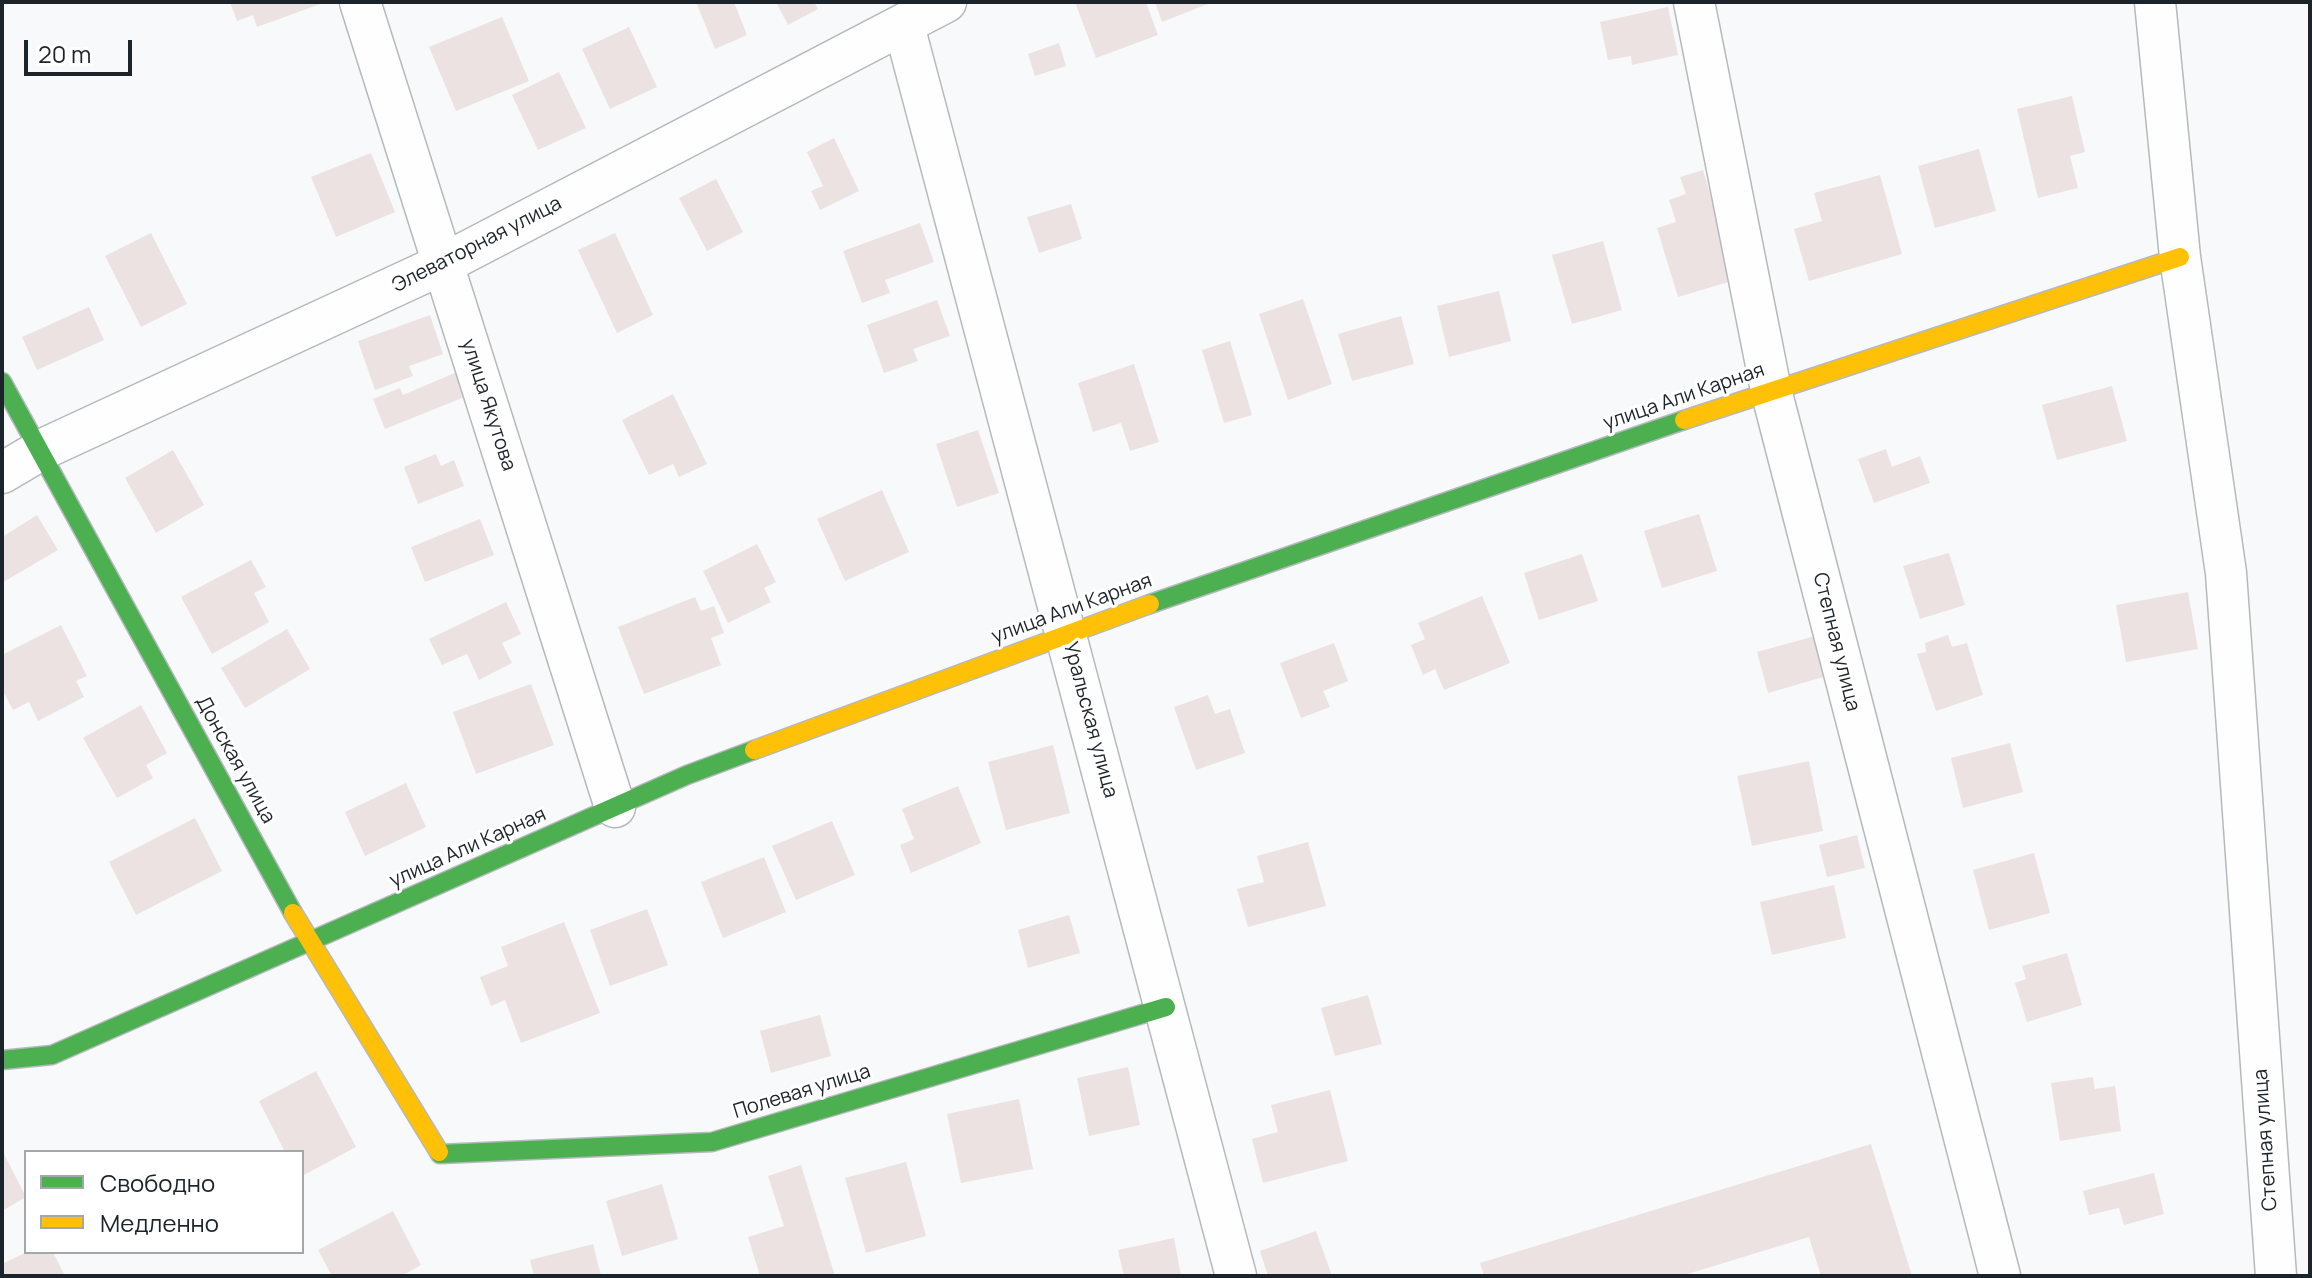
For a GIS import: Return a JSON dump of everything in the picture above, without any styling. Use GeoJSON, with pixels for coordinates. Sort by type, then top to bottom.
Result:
{"type":"FeatureCollection","features":[{"type":"Feature","properties":{"kind":"street","name":"улица Якутова"},"geometry":{"type":"LineString","coordinates":[[360,2],[615,807]]}},
{"type":"Feature","properties":{"kind":"street","name":"Элеваторная улица"},"geometry":{"type":"LineString","coordinates":[[2,473],[41,450],[443,264],[946,2]]}},
{"type":"Feature","properties":{"kind":"street","name":"Степная улица"},"geometry":{"type":"LineString","coordinates":[[1694,2],[1771,390],[2000,1276]]}},
{"type":"Feature","properties":{"kind":"street","name":"Степная улица"},"geometry":{"type":"LineString","coordinates":[[2155,2],[2180,257],[2226,573],[2276,1276]]}},
{"type":"Feature","properties":{"kind":"street","name":"Уральская улица"},"geometry":{"type":"LineString","coordinates":[[904,26],[1236,1276]]}},
{"type":"Feature","properties":{"kind":"street","name":"улица Али Карная"},"geometry":{"type":"LineString","coordinates":[[2,1060],[52,1055],[687,775],[1067,633],[1771,390],[2180,257]]}},
{"type":"Feature","properties":{"kind":"street","name":"Донская улица"},"geometry":{"type":"LineString","coordinates":[[2,382],[309,942],[440,1154]]}},
{"type":"Feature","properties":{"kind":"street","name":"Полевая улица"},"geometry":{"type":"LineString","coordinates":[[440,1154],[712,1142],[1166,1007]]}},
{"type":"Feature","properties":{"kind":"building"},"geometry":{"type":"Polygon","coordinates":[[[230,2],[326,2],[257,27],[253,15],[237,21],[230,2]]]}},
{"type":"Feature","properties":{"kind":"building"},"geometry":{"type":"Polygon","coordinates":[[[696,2],[734,2],[747,35],[715,49],[696,2]]]}},
{"type":"Feature","properties":{"kind":"building"},"geometry":{"type":"Polygon","coordinates":[[[776,2],[814,2],[818,9],[788,25],[776,2]]]}},
{"type":"Feature","properties":{"kind":"building"},"geometry":{"type":"Polygon","coordinates":[[[1075,2],[1146,2],[1158,35],[1096,58],[1075,2]]]}},
{"type":"Feature","properties":{"kind":"building"},"geometry":{"type":"Polygon","coordinates":[[[1155,2],[1213,2],[1162,22],[1155,2]]]}},
{"type":"Feature","properties":{"kind":"building"},"geometry":{"type":"Polygon","coordinates":[[[1668,7],[1678,55],[1632,65],[1631,56],[1608,60],[1600,22],[1668,7]]]}},
{"type":"Feature","properties":{"kind":"building"},"geometry":{"type":"Polygon","coordinates":[[[502,17],[529,81],[456,111],[429,47],[502,17]]]}},
{"type":"Feature","properties":{"kind":"building"},"geometry":{"type":"Polygon","coordinates":[[[629,27],[657,87],[610,109],[582,49],[629,27]]]}},
{"type":"Feature","properties":{"kind":"building"},"geometry":{"type":"Polygon","coordinates":[[[1059,43],[1066,66],[1035,76],[1028,54],[1059,43]]]}},
{"type":"Feature","properties":{"kind":"building"},"geometry":{"type":"Polygon","coordinates":[[[559,72],[586,128],[538,150],[512,95],[559,72]]]}},
{"type":"Feature","properties":{"kind":"building"},"geometry":{"type":"Polygon","coordinates":[[[2072,96],[2085,152],[2070,156],[2078,188],[2038,198],[2017,109],[2072,96]]]}},
{"type":"Feature","properties":{"kind":"building"},"geometry":{"type":"Polygon","coordinates":[[[834,138],[859,191],[820,210],[811,191],[823,186],[807,152],[834,138]]]}},
{"type":"Feature","properties":{"kind":"building"},"geometry":{"type":"Polygon","coordinates":[[[1979,149],[1996,211],[1935,228],[1918,166],[1979,149]]]}},
{"type":"Feature","properties":{"kind":"building"},"geometry":{"type":"Polygon","coordinates":[[[371,153],[395,212],[336,237],[311,177],[371,153]]]}},
{"type":"Feature","properties":{"kind":"building"},"geometry":{"type":"Polygon","coordinates":[[[1703,170],[1735,280],[1678,297],[1657,228],[1676,222],[1669,200],[1686,194],[1680,177],[1703,170]]]}},
{"type":"Feature","properties":{"kind":"building"},"geometry":{"type":"Polygon","coordinates":[[[1880,175],[1902,254],[1809,281],[1794,229],[1822,221],[1814,193],[1880,175]]]}},
{"type":"Feature","properties":{"kind":"building"},"geometry":{"type":"Polygon","coordinates":[[[716,179],[743,232],[707,251],[679,198],[716,179]]]}},
{"type":"Feature","properties":{"kind":"building"},"geometry":{"type":"Polygon","coordinates":[[[1071,204],[1082,239],[1039,253],[1027,217],[1071,204]]]}},
{"type":"Feature","properties":{"kind":"building"},"geometry":{"type":"Polygon","coordinates":[[[920,223],[934,262],[885,280],[890,293],[862,303],[843,251],[920,223]]]}},
{"type":"Feature","properties":{"kind":"building"},"geometry":{"type":"Polygon","coordinates":[[[151,233],[187,304],[141,327],[105,256],[151,233]]]}},
{"type":"Feature","properties":{"kind":"building"},"geometry":{"type":"Polygon","coordinates":[[[615,233],[653,315],[617,333],[578,250],[615,233]]]}},
{"type":"Feature","properties":{"kind":"building"},"geometry":{"type":"Polygon","coordinates":[[[1603,241],[1622,310],[1572,324],[1552,255],[1603,241]]]}},
{"type":"Feature","properties":{"kind":"building"},"geometry":{"type":"Polygon","coordinates":[[[1499,291],[1511,341],[1449,357],[1437,306],[1499,291]]]}},
{"type":"Feature","properties":{"kind":"building"},"geometry":{"type":"Polygon","coordinates":[[[1303,299],[1332,384],[1288,400],[1259,314],[1303,299]]]}},
{"type":"Feature","properties":{"kind":"building"},"geometry":{"type":"Polygon","coordinates":[[[937,300],[950,336],[913,349],[918,361],[884,373],[867,325],[937,300]]]}},
{"type":"Feature","properties":{"kind":"building"},"geometry":{"type":"Polygon","coordinates":[[[89,307],[104,340],[37,370],[22,337],[89,307]]]}},
{"type":"Feature","properties":{"kind":"building"},"geometry":{"type":"Polygon","coordinates":[[[430,315],[443,354],[409,366],[413,376],[375,390],[358,341],[430,315]]]}},
{"type":"Feature","properties":{"kind":"building"},"geometry":{"type":"Polygon","coordinates":[[[1401,316],[1414,364],[1352,381],[1338,334],[1401,316]]]}},
{"type":"Feature","properties":{"kind":"building"},"geometry":{"type":"Polygon","coordinates":[[[1230,341],[1252,415],[1224,423],[1202,350],[1230,341]]]}},
{"type":"Feature","properties":{"kind":"building"},"geometry":{"type":"Polygon","coordinates":[[[1134,364],[1159,442],[1130,451],[1121,423],[1093,432],[1078,383],[1134,364]]]}},
{"type":"Feature","properties":{"kind":"building"},"geometry":{"type":"Polygon","coordinates":[[[457,372],[467,396],[385,429],[373,399],[400,388],[403,395],[457,372]]]}},
{"type":"Feature","properties":{"kind":"building"},"geometry":{"type":"Polygon","coordinates":[[[2112,386],[2127,441],[2057,460],[2042,405],[2112,386]]]}},
{"type":"Feature","properties":{"kind":"building"},"geometry":{"type":"Polygon","coordinates":[[[673,394],[707,464],[679,477],[673,464],[649,475],[622,420],[673,394]]]}},
{"type":"Feature","properties":{"kind":"building"},"geometry":{"type":"Polygon","coordinates":[[[978,430],[999,493],[957,507],[936,444],[978,430]]]}},
{"type":"Feature","properties":{"kind":"building"},"geometry":{"type":"Polygon","coordinates":[[[1886,449],[1892,467],[1920,456],[1930,483],[1874,503],[1858,459],[1886,449]]]}},
{"type":"Feature","properties":{"kind":"building"},"geometry":{"type":"Polygon","coordinates":[[[173,450],[204,505],[156,533],[125,478],[173,450]]]}},
{"type":"Feature","properties":{"kind":"building"},"geometry":{"type":"Polygon","coordinates":[[[436,454],[441,466],[454,460],[464,486],[418,504],[404,467],[436,454]]]}},
{"type":"Feature","properties":{"kind":"building"},"geometry":{"type":"Polygon","coordinates":[[[882,490],[909,552],[845,581],[817,519],[882,490]]]}},
{"type":"Feature","properties":{"kind":"building"},"geometry":{"type":"Polygon","coordinates":[[[1699,514],[1717,571],[1662,588],[1644,531],[1699,514]]]}},
{"type":"Feature","properties":{"kind":"building"},"geometry":{"type":"Polygon","coordinates":[[[37,515],[58,550],[5,581],[2,577],[2,537],[37,515]]]}},
{"type":"Feature","properties":{"kind":"building"},"geometry":{"type":"Polygon","coordinates":[[[480,519],[494,555],[425,582],[411,547],[480,519]]]}},
{"type":"Feature","properties":{"kind":"building"},"geometry":{"type":"Polygon","coordinates":[[[757,544],[776,582],[764,588],[771,602],[728,623],[703,571],[757,544]]]}},
{"type":"Feature","properties":{"kind":"building"},"geometry":{"type":"Polygon","coordinates":[[[1949,553],[1965,605],[1920,619],[1903,566],[1949,553]]]}},
{"type":"Feature","properties":{"kind":"building"},"geometry":{"type":"Polygon","coordinates":[[[1582,554],[1598,601],[1539,620],[1524,573],[1582,554]]]}},
{"type":"Feature","properties":{"kind":"building"},"geometry":{"type":"Polygon","coordinates":[[[251,560],[266,587],[254,593],[269,622],[212,654],[181,597],[251,560]]]}},
{"type":"Feature","properties":{"kind":"building"},"geometry":{"type":"Polygon","coordinates":[[[2188,592],[2198,649],[2126,662],[2116,605],[2188,592]]]}},
{"type":"Feature","properties":{"kind":"building"},"geometry":{"type":"Polygon","coordinates":[[[1482,596],[1510,663],[1444,690],[1435,669],[1423,675],[1411,645],[1425,639],[1418,623],[1482,596]]]}},
{"type":"Feature","properties":{"kind":"building"},"geometry":{"type":"Polygon","coordinates":[[[695,597],[701,611],[714,606],[724,633],[711,638],[721,665],[644,694],[618,627],[695,597]]]}},
{"type":"Feature","properties":{"kind":"building"},"geometry":{"type":"Polygon","coordinates":[[[506,602],[521,634],[502,643],[512,663],[479,680],[467,654],[442,665],[429,639],[506,602]]]}},
{"type":"Feature","properties":{"kind":"building"},"geometry":{"type":"Polygon","coordinates":[[[61,625],[87,676],[76,681],[84,697],[38,721],[29,702],[13,710],[2,689],[2,655],[61,625]]]}},
{"type":"Feature","properties":{"kind":"building"},"geometry":{"type":"Polygon","coordinates":[[[287,629],[310,669],[245,708],[221,668],[287,629]]]}},
{"type":"Feature","properties":{"kind":"building"},"geometry":{"type":"Polygon","coordinates":[[[1948,635],[1952,647],[1967,643],[1983,695],[1936,711],[1917,654],[1926,652],[1925,643],[1948,635]]]}},
{"type":"Feature","properties":{"kind":"building"},"geometry":{"type":"Polygon","coordinates":[[[1815,636],[1827,676],[1768,693],[1757,652],[1815,636]]]}},
{"type":"Feature","properties":{"kind":"building"},"geometry":{"type":"Polygon","coordinates":[[[1334,643],[1348,681],[1323,691],[1330,707],[1301,718],[1280,663],[1334,643]]]}},
{"type":"Feature","properties":{"kind":"building"},"geometry":{"type":"Polygon","coordinates":[[[531,684],[554,745],[476,774],[453,712],[531,684]]]}},
{"type":"Feature","properties":{"kind":"building"},"geometry":{"type":"Polygon","coordinates":[[[1208,695],[1215,714],[1230,709],[1245,753],[1196,770],[1174,707],[1208,695]]]}},
{"type":"Feature","properties":{"kind":"building"},"geometry":{"type":"Polygon","coordinates":[[[141,705],[167,753],[146,765],[153,778],[117,798],[83,738],[141,705]]]}},
{"type":"Feature","properties":{"kind":"building"},"geometry":{"type":"Polygon","coordinates":[[[2010,743],[2023,792],[1963,808],[1951,758],[2010,743]]]}},
{"type":"Feature","properties":{"kind":"building"},"geometry":{"type":"Polygon","coordinates":[[[1053,745],[1070,813],[1006,830],[988,762],[1053,745]]]}},
{"type":"Feature","properties":{"kind":"building"},"geometry":{"type":"Polygon","coordinates":[[[1809,761],[1823,831],[1752,846],[1737,776],[1809,761]]]}},
{"type":"Feature","properties":{"kind":"building"},"geometry":{"type":"Polygon","coordinates":[[[406,783],[426,827],[365,856],[345,812],[406,783]]]}},
{"type":"Feature","properties":{"kind":"building"},"geometry":{"type":"Polygon","coordinates":[[[958,786],[981,843],[911,873],[900,845],[914,839],[902,809],[958,786]]]}},
{"type":"Feature","properties":{"kind":"building"},"geometry":{"type":"Polygon","coordinates":[[[195,818],[222,871],[136,915],[109,862],[195,818]]]}},
{"type":"Feature","properties":{"kind":"building"},"geometry":{"type":"Polygon","coordinates":[[[832,821],[855,875],[796,900],[772,846],[832,821]]]}},
{"type":"Feature","properties":{"kind":"building"},"geometry":{"type":"Polygon","coordinates":[[[1857,835],[1865,868],[1827,877],[1819,845],[1857,835]]]}},
{"type":"Feature","properties":{"kind":"building"},"geometry":{"type":"Polygon","coordinates":[[[1308,842],[1326,906],[1248,927],[1237,889],[1264,882],[1257,856],[1308,842]]]}},
{"type":"Feature","properties":{"kind":"building"},"geometry":{"type":"Polygon","coordinates":[[[2034,853],[2050,913],[1989,930],[1973,870],[2034,853]]]}},
{"type":"Feature","properties":{"kind":"building"},"geometry":{"type":"Polygon","coordinates":[[[764,857],[786,912],[723,938],[701,882],[764,857]]]}},
{"type":"Feature","properties":{"kind":"building"},"geometry":{"type":"Polygon","coordinates":[[[1834,885],[1846,938],[1772,955],[1760,902],[1834,885]]]}},
{"type":"Feature","properties":{"kind":"building"},"geometry":{"type":"Polygon","coordinates":[[[647,909],[668,965],[610,986],[590,930],[647,909]]]}},
{"type":"Feature","properties":{"kind":"building"},"geometry":{"type":"Polygon","coordinates":[[[1069,915],[1080,953],[1028,968],[1018,930],[1069,915]]]}},
{"type":"Feature","properties":{"kind":"building"},"geometry":{"type":"Polygon","coordinates":[[[564,922],[600,1013],[521,1043],[505,1000],[491,1006],[480,977],[508,966],[501,947],[564,922]]]}},
{"type":"Feature","properties":{"kind":"building"},"geometry":{"type":"Polygon","coordinates":[[[2067,953],[2082,1005],[2027,1022],[2015,983],[2026,979],[2022,966],[2067,953]]]}},
{"type":"Feature","properties":{"kind":"building"},"geometry":{"type":"Polygon","coordinates":[[[1368,995],[1382,1044],[1335,1056],[1321,1008],[1368,995]]]}},
{"type":"Feature","properties":{"kind":"building"},"geometry":{"type":"Polygon","coordinates":[[[820,1015],[831,1056],[771,1073],[760,1031],[820,1015]]]}},
{"type":"Feature","properties":{"kind":"building"},"geometry":{"type":"Polygon","coordinates":[[[1128,1067],[1140,1125],[1089,1136],[1077,1078],[1128,1067]]]}},
{"type":"Feature","properties":{"kind":"building"},"geometry":{"type":"Polygon","coordinates":[[[316,1071],[356,1147],[304,1175],[304,1150],[284,1150],[259,1101],[316,1071]]]}},
{"type":"Feature","properties":{"kind":"building"},"geometry":{"type":"Polygon","coordinates":[[[2093,1077],[2095,1089],[2115,1086],[2121,1131],[2060,1141],[2051,1083],[2093,1077]]]}},
{"type":"Feature","properties":{"kind":"building"},"geometry":{"type":"Polygon","coordinates":[[[1330,1090],[1348,1161],[1263,1183],[1252,1139],[1278,1132],[1271,1105],[1330,1090]]]}},
{"type":"Feature","properties":{"kind":"building"},"geometry":{"type":"Polygon","coordinates":[[[1019,1099],[1033,1169],[961,1183],[947,1114],[1019,1099]]]}},
{"type":"Feature","properties":{"kind":"building"},"geometry":{"type":"Polygon","coordinates":[[[1871,1144],[1912,1276],[1821,1276],[1809,1237],[1681,1276],[1484,1276],[1480,1263],[1871,1144]]]}},
{"type":"Feature","properties":{"kind":"building"},"geometry":{"type":"Polygon","coordinates":[[[2,1150],[24,1198],[2,1211],[2,1150]]]}},
{"type":"Feature","properties":{"kind":"building"},"geometry":{"type":"Polygon","coordinates":[[[906,1162],[926,1236],[866,1253],[845,1178],[906,1162]]]}},
{"type":"Feature","properties":{"kind":"building"},"geometry":{"type":"Polygon","coordinates":[[[801,1165],[835,1276],[760,1276],[748,1237],[784,1226],[768,1176],[801,1165]]]}},
{"type":"Feature","properties":{"kind":"building"},"geometry":{"type":"Polygon","coordinates":[[[2154,1173],[2164,1214],[2124,1225],[2119,1208],[2089,1215],[2083,1191],[2154,1173]]]}},
{"type":"Feature","properties":{"kind":"building"},"geometry":{"type":"Polygon","coordinates":[[[662,1184],[678,1239],[622,1256],[606,1201],[662,1184]]]}},
{"type":"Feature","properties":{"kind":"building"},"geometry":{"type":"Polygon","coordinates":[[[393,1211],[421,1265],[401,1276],[332,1276],[318,1250],[393,1211]]]}},
{"type":"Feature","properties":{"kind":"building"},"geometry":{"type":"Polygon","coordinates":[[[1316,1231],[1332,1276],[1268,1276],[1260,1251],[1316,1231]]]}},
{"type":"Feature","properties":{"kind":"building"},"geometry":{"type":"Polygon","coordinates":[[[1174,1238],[1181,1276],[1124,1276],[1118,1250],[1174,1238]]]}},
{"type":"Feature","properties":{"kind":"building"},"geometry":{"type":"Polygon","coordinates":[[[593,1244],[601,1276],[534,1276],[530,1260],[593,1244]]]}},
{"type":"Feature","properties":{"kind":"building"},"geometry":{"type":"Polygon","coordinates":[[[24,1253],[54,1254],[65,1276],[2,1276],[2,1264],[24,1253]]]}},
{"type":"Feature","properties":{"kind":"traffic: fast"},"geometry":{"type":"LineString","coordinates":[[2,382],[293,913]]}},
{"type":"Feature","properties":{"kind":"traffic: fast"},"geometry":{"type":"LineString","coordinates":[[1150,604],[1684,420]]}},
{"type":"Feature","properties":{"kind":"traffic: fast"},"geometry":{"type":"LineString","coordinates":[[2,1060],[52,1055],[687,775],[754,750]]}},
{"type":"Feature","properties":{"kind":"traffic: fast"},"geometry":{"type":"LineString","coordinates":[[439,1152],[712,1142],[1166,1007]]}},
{"type":"Feature","properties":{"kind":"traffic: slow"},"geometry":{"type":"LineString","coordinates":[[1684,420],[2180,257]]}},
{"type":"Feature","properties":{"kind":"traffic: slow"},"geometry":{"type":"LineString","coordinates":[[754,750],[1150,604]]}},
{"type":"Feature","properties":{"kind":"traffic: slow"},"geometry":{"type":"LineString","coordinates":[[293,913],[439,1152]]}}]}
